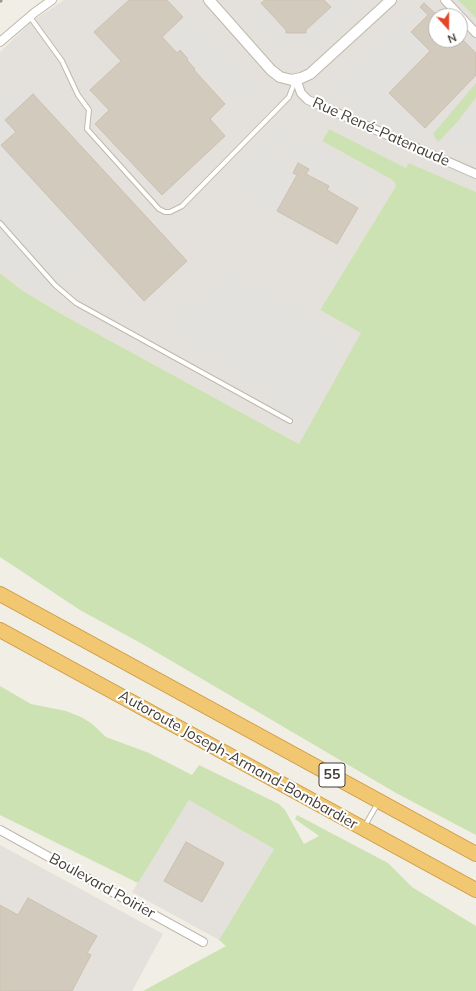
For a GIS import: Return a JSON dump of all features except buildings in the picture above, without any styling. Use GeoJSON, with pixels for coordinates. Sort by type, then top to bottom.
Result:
{"type":"FeatureCollection","features":[{"type":"Feature","properties":{"kind":"highway"},"geometry":{"type":"LineString","coordinates":[[0,586],[42,617]]}},
{"type":"Feature","properties":{"kind":"highway","name":"Autoroute Joseph-Armand-Bombardier"},"geometry":{"type":"LineString","coordinates":[[0,594],[476,854]]}},
{"type":"Feature","properties":{"kind":"highway","name":"Autoroute Joseph-Armand-Bombardier"},"geometry":{"type":"LineString","coordinates":[[2,631],[476,890]]}},
{"type":"Feature","properties":{"kind":"street"},"geometry":{"type":"LineString","coordinates":[[0,42],[30,16],[52,0]]}},
{"type":"Feature","properties":{"kind":"street"},"geometry":{"type":"LineString","coordinates":[[209,0],[274,73],[284,78],[296,79],[310,74],[391,0]]}},
{"type":"Feature","properties":{"kind":"street"},"geometry":{"type":"LineString","coordinates":[[445,0],[476,33]]}},
{"type":"Feature","properties":{"kind":"street","name":"Rue René-Patenaude"},"geometry":{"type":"LineString","coordinates":[[296,79],[301,93],[308,100],[476,174]]}},
{"type":"Feature","properties":{"kind":"street","name":"Boulevard Poirier"},"geometry":{"type":"LineString","coordinates":[[0,830],[203,942]]}},
{"type":"Feature","properties":{"kind":"lane"},"geometry":{"type":"LineString","coordinates":[[30,16],[62,61],[78,95],[89,110],[87,129],[159,209],[165,212],[170,212],[182,206],[292,94],[296,79]]}},
{"type":"Feature","properties":{"kind":"lane"},"geometry":{"type":"LineString","coordinates":[[0,223],[55,285],[76,303],[290,421]]}},
{"type":"Feature","properties":{"kind":"lane"},"geometry":{"type":"LineString","coordinates":[[363,829],[379,801]]}},
{"type":"Feature","properties":{"kind":"shaded area"},"geometry":{"type":"Polygon","coordinates":[[[64,0],[476,0],[476,192],[409,163],[406,168],[329,129],[322,141],[394,181],[396,186],[320,310],[362,333],[299,444],[65,316],[23,291],[0,273],[0,52],[31,22],[64,0]]]}},
{"type":"Feature","properties":{"kind":"shaded area"},"geometry":{"type":"Polygon","coordinates":[[[342,0],[360,0],[362,3],[310,52],[299,40],[342,0]]]}},
{"type":"Feature","properties":{"kind":"shaded area"},"geometry":{"type":"Polygon","coordinates":[[[410,1],[423,14],[407,30],[428,51],[387,92],[423,129],[413,138],[329,95],[326,87],[328,82],[410,1]]]}},
{"type":"Feature","properties":{"kind":"shaded area"},"geometry":{"type":"Polygon","coordinates":[[[260,6],[292,39],[280,50],[248,17],[260,6]]]}},
{"type":"Feature","properties":{"kind":"shaded area"},"geometry":{"type":"Polygon","coordinates":[[[188,16],[259,92],[241,109],[170,33],[188,16]]]}},
{"type":"Feature","properties":{"kind":"shaded area"},"geometry":{"type":"Polygon","coordinates":[[[17,77],[33,94],[16,132],[1,146],[101,255],[52,301],[17,278],[0,264],[0,92],[17,77]]]}},
{"type":"Feature","properties":{"kind":"shaded area"},"geometry":{"type":"Polygon","coordinates":[[[476,100],[476,152],[464,146],[457,149],[443,139],[476,100]]]}},
{"type":"Feature","properties":{"kind":"shaded area"},"geometry":{"type":"Polygon","coordinates":[[[282,125],[292,131],[290,135],[291,138],[295,132],[382,181],[377,191],[369,187],[363,198],[283,153],[286,147],[284,146],[278,151],[280,160],[284,166],[297,175],[276,213],[222,182],[282,125]]]}},
{"type":"Feature","properties":{"kind":"shaded area"},"geometry":{"type":"Polygon","coordinates":[[[227,269],[350,338],[295,433],[265,417],[275,402],[161,325],[227,269]]]}},
{"type":"Feature","properties":{"kind":"shaded area"},"geometry":{"type":"Polygon","coordinates":[[[189,800],[274,849],[219,940],[132,892],[189,800]]]}},
{"type":"Feature","properties":{"kind":"shaded area"},"geometry":{"type":"Polygon","coordinates":[[[0,845],[163,934],[132,991],[0,991],[0,845]]]}},
{"type":"Feature","properties":{"kind":"green space"},"geometry":{"type":"Polygon","coordinates":[[[458,0],[476,0],[476,18],[468,10],[468,8],[466,8],[458,0]]]}},
{"type":"Feature","properties":{"kind":"green space"},"geometry":{"type":"Polygon","coordinates":[[[476,83],[476,97],[459,120],[438,142],[433,134],[476,83]]]}},
{"type":"Feature","properties":{"kind":"green space"},"geometry":{"type":"Polygon","coordinates":[[[329,129],[406,168],[409,163],[476,192],[476,835],[396,793],[146,646],[80,610],[0,557],[0,273],[23,291],[65,316],[299,444],[361,333],[320,310],[396,186],[394,181],[322,141],[329,129]]]}},
{"type":"Feature","properties":{"kind":"green space"},"geometry":{"type":"Polygon","coordinates":[[[0,686],[31,704],[66,711],[81,717],[91,723],[106,737],[149,753],[192,775],[199,765],[279,804],[285,810],[304,844],[319,836],[295,819],[297,815],[388,863],[412,887],[476,926],[476,991],[143,991],[226,946],[219,940],[274,849],[189,800],[138,883],[0,815],[0,686]]]}}]}
